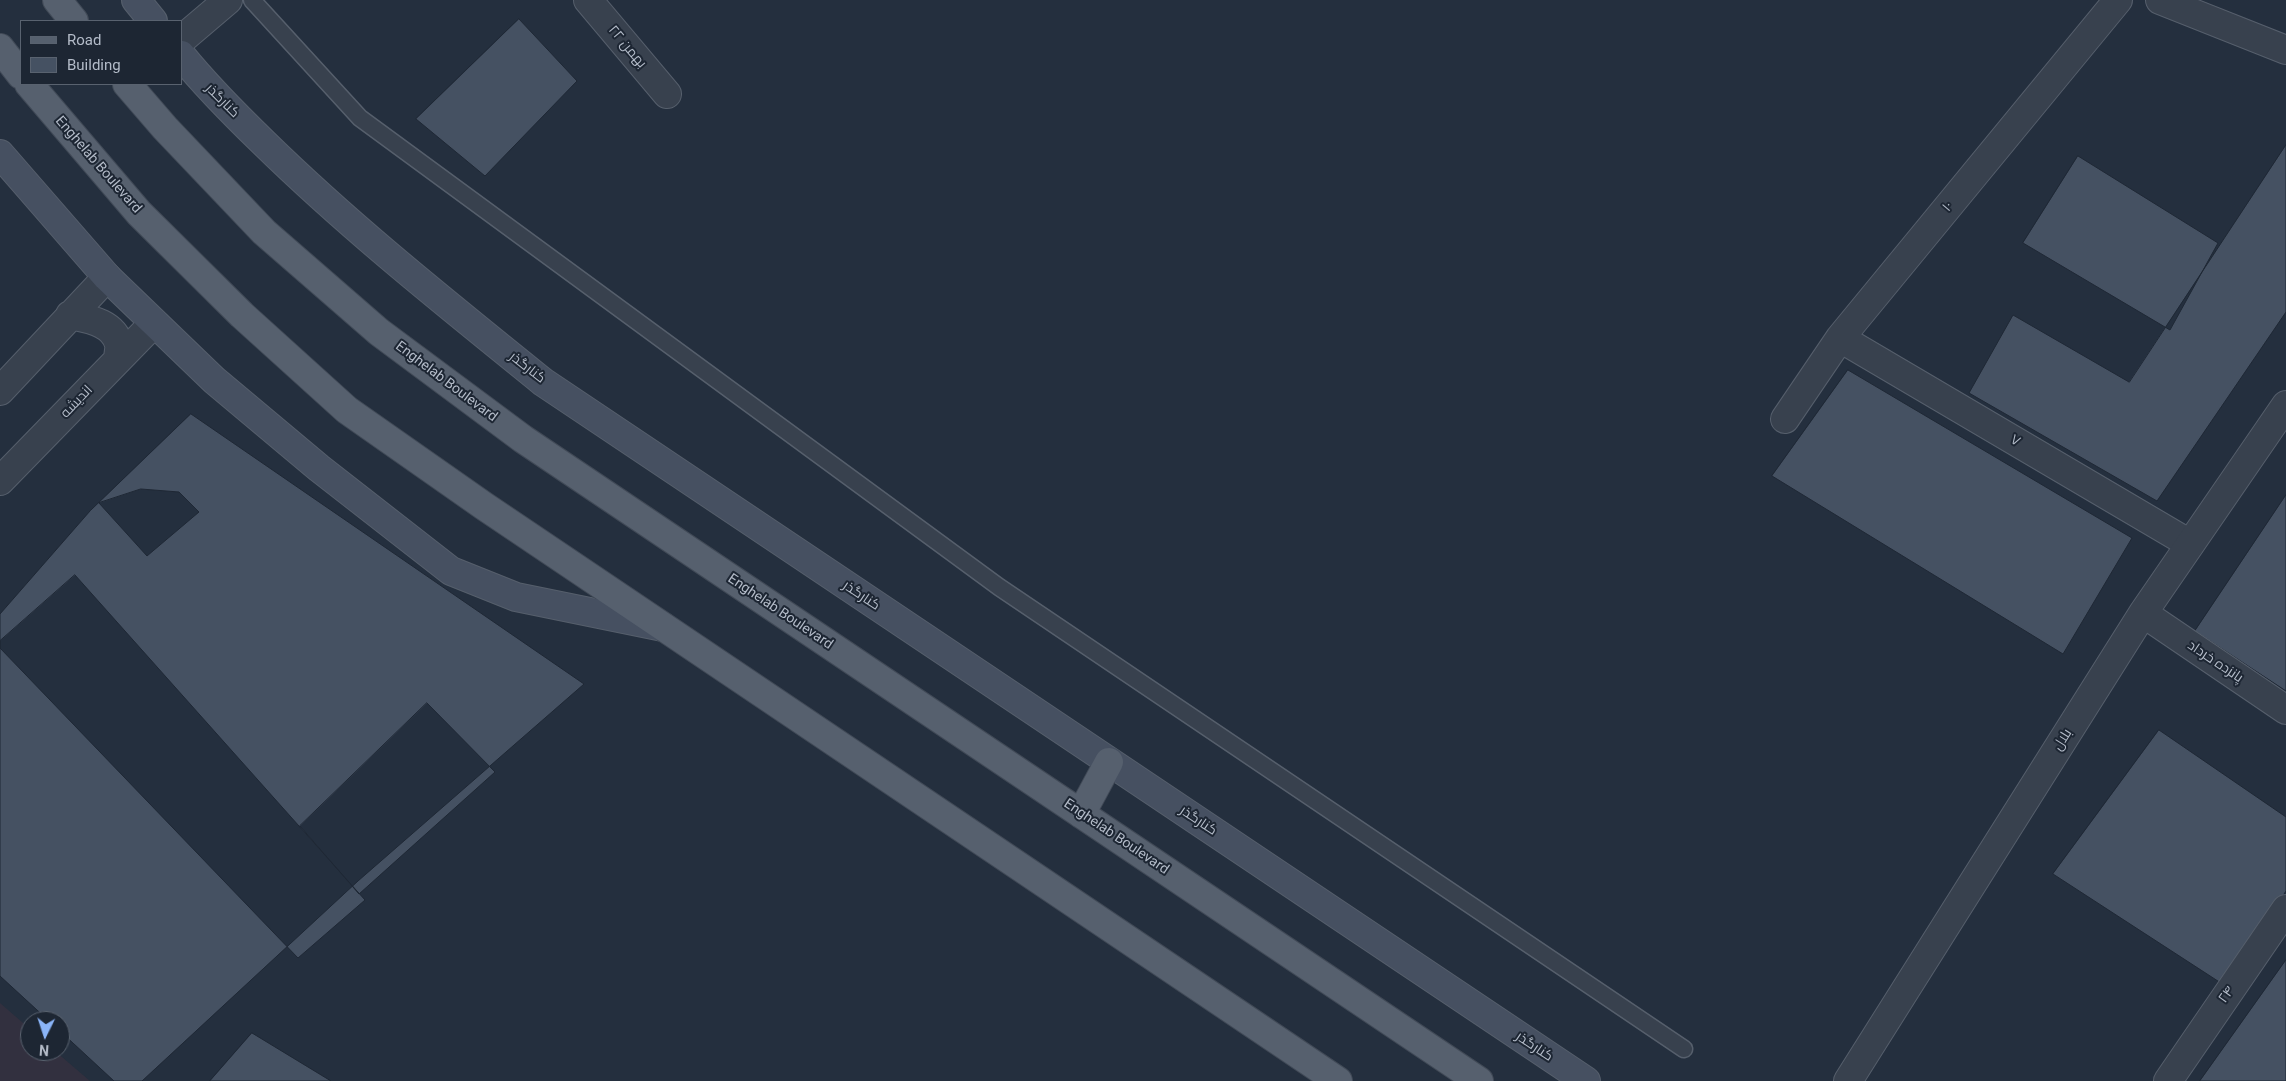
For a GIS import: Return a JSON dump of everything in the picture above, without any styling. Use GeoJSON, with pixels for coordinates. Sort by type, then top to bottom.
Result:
{"type":"FeatureCollection","features":[{"type":"Feature","properties":{"kind":"main road"},"geometry":{"type":"LineString","coordinates":[[57,0],[73,20]]}},
{"type":"Feature","properties":{"kind":"main road"},"geometry":{"type":"LineString","coordinates":[[136,0],[153,20]]}},
{"type":"Feature","properties":{"kind":"main road"},"geometry":{"type":"LineString","coordinates":[[0,48],[20,74]]}},
{"type":"Feature","properties":{"kind":"main road","name":"کنارگذر"},"geometry":{"type":"LineString","coordinates":[[182,56],[206,86],[309,187],[427,288],[543,382],[1586,1081]]}},
{"type":"Feature","properties":{"kind":"main road","name":"Enghelab Boulevard"},"geometry":{"type":"LineString","coordinates":[[29,85],[139,214],[242,315],[348,410],[484,506],[1338,1081]]}},
{"type":"Feature","properties":{"kind":"main road","name":"Enghelab Boulevard"},"geometry":{"type":"LineString","coordinates":[[128,85],[165,128],[264,232],[379,332],[523,439],[1480,1081]]}},
{"type":"Feature","properties":{"kind":"main road"},"geometry":{"type":"LineString","coordinates":[[0,154],[107,277],[214,380],[319,468],[451,571],[516,597],[663,627]]}},
{"type":"Feature","properties":{"kind":"main road"},"geometry":{"type":"LineString","coordinates":[[1081,814],[1109,762]]}},
{"type":"Feature","properties":{"kind":"street"},"geometry":{"type":"LineString","coordinates":[[182,39],[228,0]]}},
{"type":"Feature","properties":{"kind":"street","name":"۲۲ بهمن"},"geometry":{"type":"LineString","coordinates":[[588,0],[667,94]]}},
{"type":"Feature","properties":{"kind":"street","name":"۱۰"},"geometry":{"type":"LineString","coordinates":[[1785,419],[1840,338],[2118,0]]}},
{"type":"Feature","properties":{"kind":"street"},"geometry":{"type":"LineString","coordinates":[[2160,0],[2286,50]]}},
{"type":"Feature","properties":{"kind":"street"},"geometry":{"type":"LineString","coordinates":[[0,391],[107,277]]}},
{"type":"Feature","properties":{"kind":"street"},"geometry":{"type":"LineString","coordinates":[[70,315],[90,320],[109,328],[119,344],[118,360]]}},
{"type":"Feature","properties":{"kind":"street","name":"اندیشه"},"geometry":{"type":"LineString","coordinates":[[0,481],[154,323]]}},
{"type":"Feature","properties":{"kind":"street","name":"۷"},"geometry":{"type":"LineString","coordinates":[[1840,338],[2190,544]]}},
{"type":"Feature","properties":{"kind":"street","name":"بلال"},"geometry":{"type":"LineString","coordinates":[[1848,1081],[2143,613],[2286,405]]}},
{"type":"Feature","properties":{"kind":"street","name":"پانزده خرداد"},"geometry":{"type":"LineString","coordinates":[[2143,613],[2286,710]]}},
{"type":"Feature","properties":{"kind":"street","name":"۲۴"},"geometry":{"type":"LineString","coordinates":[[2168,1081],[2286,910]]}},
{"type":"Feature","properties":{"kind":"lane"},"geometry":{"type":"LineString","coordinates":[[252,0],[360,118],[935,540],[1008,592],[1684,1049]]}},
{"type":"Feature","properties":{"kind":"shaded area"},"geometry":{"type":"Polygon","coordinates":[[[0,1003],[20,1020],[20,1061],[67,1061],[90,1081],[0,1081],[0,1003]]]}},
{"type":"Feature","properties":{"kind":"building"},"geometry":{"type":"Polygon","coordinates":[[[519,19],[577,81],[485,176],[416,119],[519,19]]]}},
{"type":"Feature","properties":{"kind":"building"},"geometry":{"type":"Polygon","coordinates":[[[2286,145],[2286,312],[2157,501],[1969,393],[2013,315],[2129,382],[2286,145]]]}},
{"type":"Feature","properties":{"kind":"building"},"geometry":{"type":"Polygon","coordinates":[[[2078,156],[2218,243],[2170,330],[2023,243],[2078,156]]]}},
{"type":"Feature","properties":{"kind":"building"},"geometry":{"type":"Polygon","coordinates":[[[1848,370],[2132,538],[2063,654],[1772,476],[1848,370]]]}},
{"type":"Feature","properties":{"kind":"building"},"geometry":{"type":"Polygon","coordinates":[[[191,414],[584,684],[358,881],[142,1081],[114,1081],[70,1040],[70,1011],[38,1011],[0,976],[0,614],[90,511],[191,414]]]}},
{"type":"Feature","properties":{"kind":"building"},"geometry":{"type":"Polygon","coordinates":[[[141,489],[179,492],[199,512],[147,556],[99,503],[141,489]]]}},
{"type":"Feature","properties":{"kind":"building"},"geometry":{"type":"Polygon","coordinates":[[[2286,495],[2286,691],[2195,631],[2286,495]]]}},
{"type":"Feature","properties":{"kind":"building"},"geometry":{"type":"Polygon","coordinates":[[[75,575],[365,900],[298,958],[0,648],[0,641],[75,575]]]}},
{"type":"Feature","properties":{"kind":"building"},"geometry":{"type":"Polygon","coordinates":[[[427,703],[495,772],[359,894],[300,826],[427,703]]]}},
{"type":"Feature","properties":{"kind":"building"},"geometry":{"type":"Polygon","coordinates":[[[2159,730],[2286,817],[2286,891],[2224,985],[2053,874],[2159,730]]]}},
{"type":"Feature","properties":{"kind":"building"},"geometry":{"type":"Polygon","coordinates":[[[2286,960],[2286,1081],[2200,1081],[2286,960]]]}},
{"type":"Feature","properties":{"kind":"building"},"geometry":{"type":"Polygon","coordinates":[[[252,1033],[331,1081],[210,1081],[252,1033]]]}}]}
